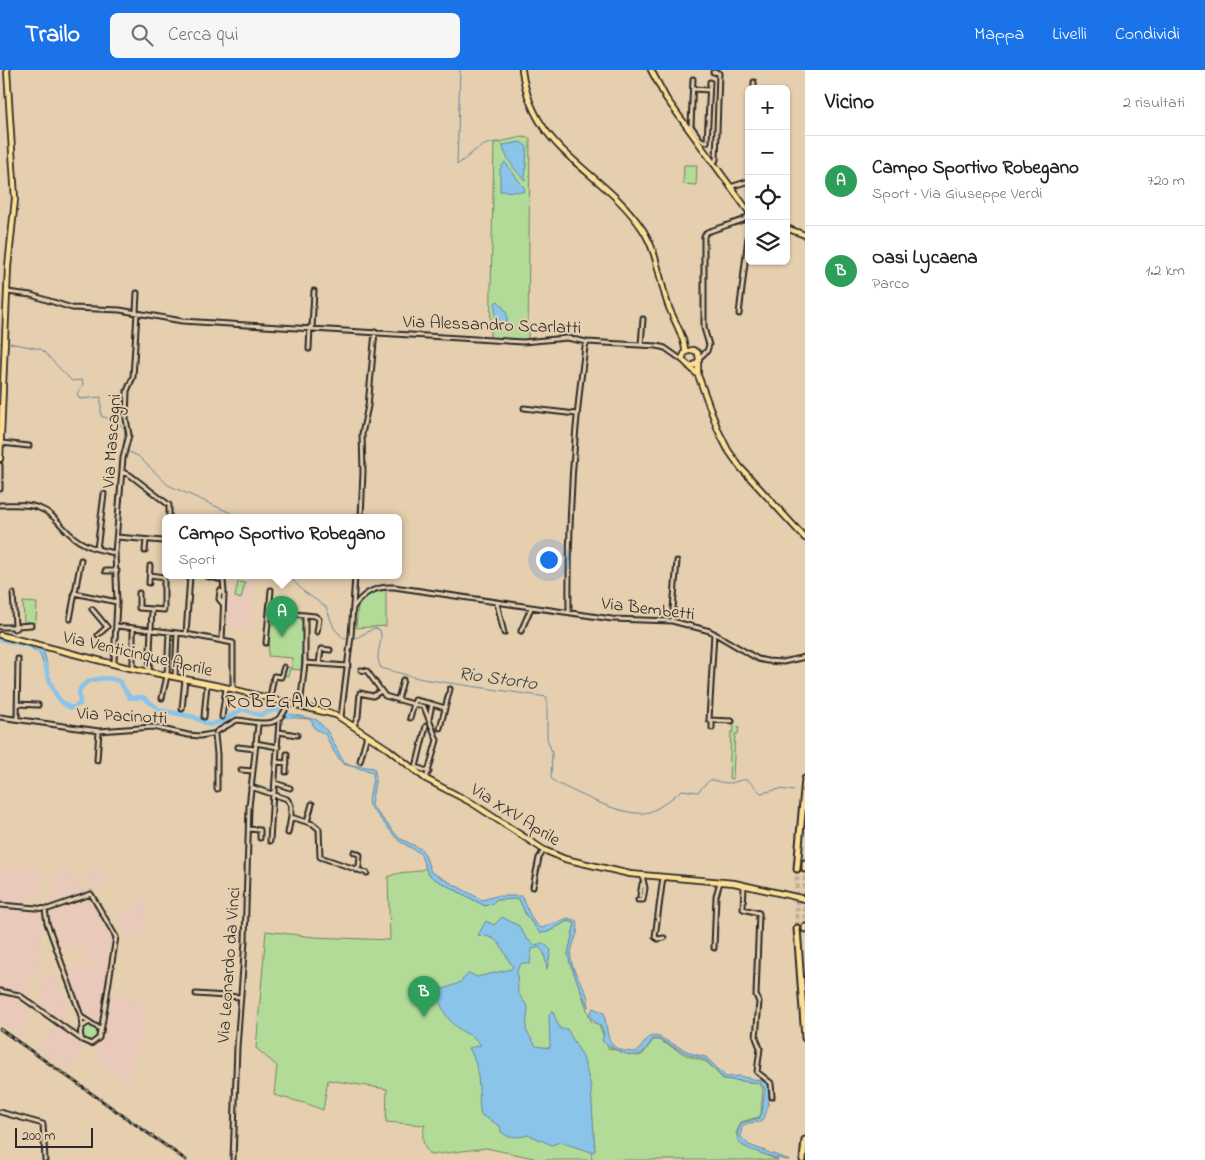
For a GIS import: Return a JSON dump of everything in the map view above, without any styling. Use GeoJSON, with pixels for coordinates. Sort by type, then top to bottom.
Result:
{"type":"FeatureCollection","features":[{"type":"Feature","properties":{"kind":"highway"},"geometry":{"type":"LineString","coordinates":[[797,869],[805,779]]}},
{"type":"Feature","properties":{"kind":"highway"},"geometry":{"type":"LineString","coordinates":[[805,863],[805,869]]}},
{"type":"Feature","properties":{"kind":"highway"},"geometry":{"type":"LineString","coordinates":[[797,928],[805,1038]]}},
{"type":"Feature","properties":{"kind":"highway"},"geometry":{"type":"LineString","coordinates":[[803,1160],[805,1140]]}},
{"type":"Feature","properties":{"kind":"main road"},"geometry":{"type":"LineString","coordinates":[[0,459],[7,292],[15,200],[7,70]]}},
{"type":"Feature","properties":{"kind":"main road"},"geometry":{"type":"LineString","coordinates":[[522,70],[530,104],[548,134],[570,159],[622,204],[644,232],[657,264],[672,320],[682,338],[692,349],[698,352],[698,375],[718,430],[728,450],[740,467],[805,538]]}},
{"type":"Feature","properties":{"kind":"main road"},"geometry":{"type":"LineString","coordinates":[[651,70],[662,91],[690,127],[745,211]]}},
{"type":"Feature","properties":{"kind":"main road"},"geometry":{"type":"LineString","coordinates":[[790,229],[805,235]]}},
{"type":"Feature","properties":{"kind":"main road"},"geometry":{"type":"LineString","coordinates":[[682,338],[684,353],[682,360],[698,375]]}},
{"type":"Feature","properties":{"kind":"main road"},"geometry":{"type":"LineString","coordinates":[[684,353],[692,349]]}},
{"type":"Feature","properties":{"kind":"main road"},"geometry":{"type":"LineString","coordinates":[[689,366],[698,361]]}},
{"type":"Feature","properties":{"kind":"main road","name":"Via Venticinque Aprile"},"geometry":{"type":"LineString","coordinates":[[0,635],[341,717],[367,734],[426,780]]}},
{"type":"Feature","properties":{"kind":"main road","name":"Via XXV Aprile"},"geometry":{"type":"LineString","coordinates":[[426,780],[465,799],[544,850],[586,865],[642,874],[720,881],[805,900]]}},
{"type":"Feature","properties":{"kind":"street"},"geometry":{"type":"LineString","coordinates":[[713,72],[719,73],[716,160],[713,163]]}},
{"type":"Feature","properties":{"kind":"street"},"geometry":{"type":"LineString","coordinates":[[693,80],[690,127],[701,140],[707,142],[710,82]]}},
{"type":"Feature","properties":{"kind":"street"},"geometry":{"type":"LineString","coordinates":[[693,89],[709,90]]}},
{"type":"Feature","properties":{"kind":"street"},"geometry":{"type":"LineString","coordinates":[[730,187],[745,182]]}},
{"type":"Feature","properties":{"kind":"street"},"geometry":{"type":"LineString","coordinates":[[698,361],[709,345],[704,328],[704,236],[708,232],[745,217]]}},
{"type":"Feature","properties":{"kind":"street"},"geometry":{"type":"LineString","coordinates":[[739,314],[745,263]]}},
{"type":"Feature","properties":{"kind":"street"},"geometry":{"type":"LineString","coordinates":[[310,349],[314,291]]}},
{"type":"Feature","properties":{"kind":"street","name":"Via Alessandro Scarlatti"},"geometry":{"type":"LineString","coordinates":[[7,292],[31,295],[72,308],[137,312],[182,321],[524,342],[567,338],[587,342],[665,348],[682,360]]}},
{"type":"Feature","properties":{"kind":"street","name":"Via Mascagni"},"geometry":{"type":"LineString","coordinates":[[114,662],[117,626],[117,537],[122,472],[129,434],[126,419],[127,391],[133,377],[138,294]]}},
{"type":"Feature","properties":{"kind":"street"},"geometry":{"type":"LineString","coordinates":[[641,345],[644,319]]}},
{"type":"Feature","properties":{"kind":"street"},"geometry":{"type":"LineString","coordinates":[[360,514],[363,472],[362,434],[368,406],[375,332]]}},
{"type":"Feature","properties":{"kind":"street"},"geometry":{"type":"LineString","coordinates":[[569,612],[568,542],[576,414],[584,346],[587,342]]}},
{"type":"Feature","properties":{"kind":"street"},"geometry":{"type":"LineString","coordinates":[[698,352],[706,352]]}},
{"type":"Feature","properties":{"kind":"street"},"geometry":{"type":"LineString","coordinates":[[674,355],[684,353]]}},
{"type":"Feature","properties":{"kind":"street"},"geometry":{"type":"LineString","coordinates":[[524,408],[576,414]]}},
{"type":"Feature","properties":{"kind":"street"},"geometry":{"type":"LineString","coordinates":[[2,443],[29,446]]}},
{"type":"Feature","properties":{"kind":"street"},"geometry":{"type":"LineString","coordinates":[[0,465],[0,489]]}},
{"type":"Feature","properties":{"kind":"street"},"geometry":{"type":"LineString","coordinates":[[122,472],[130,475],[169,505],[169,514]]}},
{"type":"Feature","properties":{"kind":"street"},"geometry":{"type":"LineString","coordinates":[[97,549],[104,494]]}},
{"type":"Feature","properties":{"kind":"street"},"geometry":{"type":"LineString","coordinates":[[0,505],[39,508],[53,516],[77,540],[97,549],[116,553]]}},
{"type":"Feature","properties":{"kind":"street"},"geometry":{"type":"LineString","coordinates":[[117,537],[162,541]]}},
{"type":"Feature","properties":{"kind":"street"},"geometry":{"type":"LineString","coordinates":[[145,551],[146,540]]}},
{"type":"Feature","properties":{"kind":"street"},"geometry":{"type":"LineString","coordinates":[[70,619],[81,560]]}},
{"type":"Feature","properties":{"kind":"street"},"geometry":{"type":"LineString","coordinates":[[672,621],[677,561]]}},
{"type":"Feature","properties":{"kind":"street"},"geometry":{"type":"LineString","coordinates":[[149,583],[150,566]]}},
{"type":"Feature","properties":{"kind":"street"},"geometry":{"type":"LineString","coordinates":[[104,571],[117,571]]}},
{"type":"Feature","properties":{"kind":"street"},"geometry":{"type":"LineString","coordinates":[[150,576],[162,577]]}},
{"type":"Feature","properties":{"kind":"street"},"geometry":{"type":"LineString","coordinates":[[138,593],[139,608],[164,610],[164,579]]}},
{"type":"Feature","properties":{"kind":"street"},"geometry":{"type":"LineString","coordinates":[[186,634],[190,579]]}},
{"type":"Feature","properties":{"kind":"street"},"geometry":{"type":"LineString","coordinates":[[219,579],[223,580],[224,592],[222,641]]}},
{"type":"Feature","properties":{"kind":"street"},"geometry":{"type":"LineString","coordinates":[[341,717],[351,642],[355,579]]}},
{"type":"Feature","properties":{"kind":"street","name":"Via Bembetti"},"geometry":{"type":"LineString","coordinates":[[353,608],[369,591],[387,587],[612,619],[672,621],[714,634],[758,659],[783,662],[805,657]]}},
{"type":"Feature","properties":{"kind":"street"},"geometry":{"type":"LineString","coordinates":[[266,643],[271,590]]}},
{"type":"Feature","properties":{"kind":"street"},"geometry":{"type":"LineString","coordinates":[[74,593],[117,602]]}},
{"type":"Feature","properties":{"kind":"street"},"geometry":{"type":"LineString","coordinates":[[13,594],[14,638]]}},
{"type":"Feature","properties":{"kind":"street"},"geometry":{"type":"LineString","coordinates":[[497,603],[504,633]]}},
{"type":"Feature","properties":{"kind":"street"},"geometry":{"type":"LineString","coordinates":[[521,631],[531,608]]}},
{"type":"Feature","properties":{"kind":"street"},"geometry":{"type":"LineString","coordinates":[[92,609],[107,627],[98,636]]}},
{"type":"Feature","properties":{"kind":"street"},"geometry":{"type":"LineString","coordinates":[[148,672],[152,609]]}},
{"type":"Feature","properties":{"kind":"street"},"geometry":{"type":"LineString","coordinates":[[269,612],[315,616],[319,619],[317,632]]}},
{"type":"Feature","properties":{"kind":"street"},"geometry":{"type":"LineString","coordinates":[[300,706],[304,663],[305,615]]}},
{"type":"Feature","properties":{"kind":"street"},"geometry":{"type":"LineString","coordinates":[[0,627],[31,625]]}},
{"type":"Feature","properties":{"kind":"street"},"geometry":{"type":"LineString","coordinates":[[117,626],[186,634],[233,643],[233,690]]}},
{"type":"Feature","properties":{"kind":"street"},"geometry":{"type":"LineString","coordinates":[[133,629],[133,668]]}},
{"type":"Feature","properties":{"kind":"street"},"geometry":{"type":"LineString","coordinates":[[162,698],[167,676],[169,632]]}},
{"type":"Feature","properties":{"kind":"street"},"geometry":{"type":"LineString","coordinates":[[175,677],[177,633]]}},
{"type":"Feature","properties":{"kind":"street"},"geometry":{"type":"LineString","coordinates":[[712,728],[712,720],[709,720],[714,634]]}},
{"type":"Feature","properties":{"kind":"street"},"geometry":{"type":"LineString","coordinates":[[319,664],[321,649],[330,650]]}},
{"type":"Feature","properties":{"kind":"street"},"geometry":{"type":"LineString","coordinates":[[17,718],[18,659]]}},
{"type":"Feature","properties":{"kind":"street"},"geometry":{"type":"LineString","coordinates":[[304,663],[348,666]]}},
{"type":"Feature","properties":{"kind":"street"},"geometry":{"type":"LineString","coordinates":[[270,699],[274,676],[281,677],[284,667]]}},
{"type":"Feature","properties":{"kind":"street"},"geometry":{"type":"LineString","coordinates":[[360,670],[367,671],[385,696],[424,707],[437,740],[426,780]]}},
{"type":"Feature","properties":{"kind":"street"},"geometry":{"type":"LineString","coordinates":[[182,709],[185,679]]}},
{"type":"Feature","properties":{"kind":"street"},"geometry":{"type":"LineString","coordinates":[[398,700],[404,680]]}},
{"type":"Feature","properties":{"kind":"street"},"geometry":{"type":"LineString","coordinates":[[204,716],[208,684]]}},
{"type":"Feature","properties":{"kind":"street"},"geometry":{"type":"LineString","coordinates":[[222,717],[226,688]]}},
{"type":"Feature","properties":{"kind":"street"},"geometry":{"type":"LineString","coordinates":[[440,728],[450,689]]}},
{"type":"Feature","properties":{"kind":"street"},"geometry":{"type":"LineString","coordinates":[[354,725],[358,718],[360,693],[373,696],[382,691]]}},
{"type":"Feature","properties":{"kind":"street"},"geometry":{"type":"LineString","coordinates":[[410,718],[415,700],[445,708]]}},
{"type":"Feature","properties":{"kind":"street","name":"Via Pacinotti"},"geometry":{"type":"LineString","coordinates":[[0,717],[99,731],[153,727],[200,736],[214,734],[237,720],[258,725],[278,721],[284,714],[288,703]]}},
{"type":"Feature","properties":{"kind":"street"},"geometry":{"type":"LineString","coordinates":[[17,704],[38,705]]}},
{"type":"Feature","properties":{"kind":"street"},"geometry":{"type":"LineString","coordinates":[[428,719],[432,704]]}},
{"type":"Feature","properties":{"kind":"street"},"geometry":{"type":"LineString","coordinates":[[712,720],[732,721]]}},
{"type":"Feature","properties":{"kind":"street"},"geometry":{"type":"LineString","coordinates":[[270,841],[279,732],[278,721]]}},
{"type":"Feature","properties":{"kind":"street","name":"Via Leonardo da Vinci"},"geometry":{"type":"LineString","coordinates":[[233,1160],[241,997],[246,941],[251,787],[258,725]]}},
{"type":"Feature","properties":{"kind":"street"},"geometry":{"type":"LineString","coordinates":[[416,767],[426,726]]}},
{"type":"Feature","properties":{"kind":"street"},"geometry":{"type":"LineString","coordinates":[[97,760],[99,731]]}},
{"type":"Feature","properties":{"kind":"street"},"geometry":{"type":"LineString","coordinates":[[279,732],[297,736]]}},
{"type":"Feature","properties":{"kind":"street"},"geometry":{"type":"LineString","coordinates":[[214,734],[218,754],[217,789]]}},
{"type":"Feature","properties":{"kind":"street"},"geometry":{"type":"LineString","coordinates":[[360,761],[367,734]]}},
{"type":"Feature","properties":{"kind":"street"},"geometry":{"type":"LineString","coordinates":[[256,743],[278,747]]}},
{"type":"Feature","properties":{"kind":"street"},"geometry":{"type":"LineString","coordinates":[[238,748],[255,749]]}},
{"type":"Feature","properties":{"kind":"street"},"geometry":{"type":"LineString","coordinates":[[286,772],[287,754]]}},
{"type":"Feature","properties":{"kind":"street"},"geometry":{"type":"LineString","coordinates":[[276,762],[287,763]]}},
{"type":"Feature","properties":{"kind":"street"},"geometry":{"type":"LineString","coordinates":[[407,764],[429,772]]}},
{"type":"Feature","properties":{"kind":"street"},"geometry":{"type":"LineString","coordinates":[[241,770],[253,771]]}},
{"type":"Feature","properties":{"kind":"street"},"geometry":{"type":"LineString","coordinates":[[270,786],[290,788]]}},
{"type":"Feature","properties":{"kind":"street"},"geometry":{"type":"LineString","coordinates":[[251,787],[288,799],[291,805],[288,833]]}},
{"type":"Feature","properties":{"kind":"street"},"geometry":{"type":"LineString","coordinates":[[307,822],[312,804]]}},
{"type":"Feature","properties":{"kind":"street"},"geometry":{"type":"LineString","coordinates":[[291,817],[319,828],[320,857],[367,873]]}},
{"type":"Feature","properties":{"kind":"street"},"geometry":{"type":"LineString","coordinates":[[249,829],[260,830],[260,838]]}},
{"type":"Feature","properties":{"kind":"street"},"geometry":{"type":"LineString","coordinates":[[533,887],[539,858],[544,850]]}},
{"type":"Feature","properties":{"kind":"street"},"geometry":{"type":"LineString","coordinates":[[354,852],[360,855],[359,867],[356,870]]}},
{"type":"Feature","properties":{"kind":"street"},"geometry":{"type":"LineString","coordinates":[[640,896],[642,874]]}},
{"type":"Feature","properties":{"kind":"street"},"geometry":{"type":"LineString","coordinates":[[664,876],[655,937],[658,939],[664,938]]}},
{"type":"Feature","properties":{"kind":"street"},"geometry":{"type":"LineString","coordinates":[[714,948],[716,896],[720,881]]}},
{"type":"Feature","properties":{"kind":"street"},"geometry":{"type":"LineString","coordinates":[[638,900],[643,900],[645,888],[642,884]]}},
{"type":"Feature","properties":{"kind":"street"},"geometry":{"type":"LineString","coordinates":[[744,886],[743,909],[759,914],[756,995],[760,1002],[756,1038],[760,1048],[757,1072],[771,1083],[772,1097]]}},
{"type":"Feature","properties":{"kind":"street"},"geometry":{"type":"LineString","coordinates":[[0,905],[45,909],[91,894],[116,937],[101,1032],[99,1038],[93,1043],[87,1043],[82,1040],[19,995],[0,992]]}},
{"type":"Feature","properties":{"kind":"street"},"geometry":{"type":"LineString","coordinates":[[45,909],[47,923],[81,1016],[82,1040]]}},
{"type":"Feature","properties":{"kind":"street"},"geometry":{"type":"LineString","coordinates":[[196,994],[241,997]]}},
{"type":"Feature","properties":{"kind":"street"},"geometry":{"type":"LineString","coordinates":[[81,1016],[88,1023],[99,1027],[101,1032]]}},
{"type":"Feature","properties":{"kind":"street"},"geometry":{"type":"LineString","coordinates":[[93,1024],[99,1022],[103,1016]]}},
{"type":"Feature","properties":{"kind":"street"},"geometry":{"type":"LineString","coordinates":[[67,1029],[75,1032],[88,1023]]}},
{"type":"Feature","properties":{"kind":"street"},"geometry":{"type":"LineString","coordinates":[[0,1112],[43,1124],[45,1160]]}},
{"type":"Feature","properties":{"kind":"shaded area"},"geometry":{"type":"Polygon","coordinates":[[[238,582],[256,586],[252,628],[246,628],[246,630],[230,629],[230,625],[227,625],[228,607],[235,584],[238,582]]]}},
{"type":"Feature","properties":{"kind":"shaded area"},"geometry":{"type":"Polygon","coordinates":[[[242,695],[276,704],[276,706],[261,711],[255,710],[242,703],[242,695]]]}},
{"type":"Feature","properties":{"kind":"shaded area"},"geometry":{"type":"Polygon","coordinates":[[[0,866],[44,868],[42,899],[27,897],[25,904],[0,902],[0,866]]]}},
{"type":"Feature","properties":{"kind":"shaded area"},"geometry":{"type":"Polygon","coordinates":[[[54,869],[69,870],[85,894],[52,906],[54,869]]]}},
{"type":"Feature","properties":{"kind":"shaded area"},"geometry":{"type":"Polygon","coordinates":[[[87,871],[99,871],[107,875],[106,884],[96,890],[87,876],[87,871]]]}},
{"type":"Feature","properties":{"kind":"shaded area"},"geometry":{"type":"Polygon","coordinates":[[[145,897],[148,899],[141,941],[129,939],[115,917],[145,897]]]}},
{"type":"Feature","properties":{"kind":"shaded area"},"geometry":{"type":"Polygon","coordinates":[[[85,899],[91,901],[114,936],[101,1016],[95,1021],[84,1018],[68,972],[89,965],[82,945],[61,952],[48,918],[51,912],[85,899]]]}},
{"type":"Feature","properties":{"kind":"shaded area"},"geometry":{"type":"Polygon","coordinates":[[[0,907],[39,912],[43,916],[37,974],[32,974],[29,999],[17,992],[0,989],[0,907]]]}},
{"type":"Feature","properties":{"kind":"shaded area"},"geometry":{"type":"Polygon","coordinates":[[[43,975],[57,976],[69,1011],[61,1021],[39,1007],[43,975]]]}},
{"type":"Feature","properties":{"kind":"shaded area"},"geometry":{"type":"Polygon","coordinates":[[[0,994],[15,996],[29,1005],[25,1040],[0,1022],[0,994]]]}},
{"type":"Feature","properties":{"kind":"shaded area"},"geometry":{"type":"Polygon","coordinates":[[[109,994],[142,999],[142,1040],[128,1084],[102,1066],[94,1045],[102,1037],[109,994]]]}},
{"type":"Feature","properties":{"kind":"shaded area"},"geometry":{"type":"Polygon","coordinates":[[[55,1024],[85,1046],[69,1071],[37,1049],[55,1024]]]}},
{"type":"Feature","properties":{"kind":"green space"},"geometry":{"type":"Polygon","coordinates":[[[522,137],[530,138],[528,342],[490,340],[494,143],[522,137]]]}},
{"type":"Feature","properties":{"kind":"green space"},"geometry":{"type":"Polygon","coordinates":[[[684,165],[697,165],[696,185],[683,184],[684,165]]]}},
{"type":"Feature","properties":{"kind":"green space"},"geometry":{"type":"Polygon","coordinates":[[[238,582],[245,583],[241,599],[235,597],[238,582]]]}},
{"type":"Feature","properties":{"kind":"green space"},"geometry":{"type":"Polygon","coordinates":[[[386,589],[386,626],[356,628],[358,604],[369,594],[386,589]]]}},
{"type":"Feature","properties":{"kind":"green space"},"geometry":{"type":"Polygon","coordinates":[[[23,602],[37,603],[36,621],[33,624],[27,621],[24,623],[23,602]]]}},
{"type":"Feature","properties":{"kind":"green space"},"geometry":{"type":"Polygon","coordinates":[[[271,615],[300,617],[304,620],[301,670],[290,669],[288,676],[283,675],[285,667],[292,668],[292,658],[268,656],[271,615]]]}},
{"type":"Feature","properties":{"kind":"green space"},"geometry":{"type":"Polygon","coordinates":[[[734,726],[739,727],[738,734],[735,734],[733,779],[729,778],[731,732],[733,732],[734,726]]]}},
{"type":"Feature","properties":{"kind":"green space"},"geometry":{"type":"Polygon","coordinates":[[[426,868],[433,878],[485,906],[495,900],[519,899],[526,915],[540,933],[548,932],[567,921],[575,923],[568,954],[591,1021],[599,1025],[608,1048],[638,1056],[643,1054],[653,1040],[659,1040],[688,1056],[707,1062],[723,1079],[759,1083],[763,1088],[761,1114],[759,1117],[741,1122],[736,1134],[743,1146],[778,1160],[535,1160],[534,1158],[486,1148],[430,1155],[423,1141],[425,1125],[386,1122],[387,1089],[328,1080],[323,1110],[274,1095],[277,1066],[256,1048],[266,931],[314,937],[390,940],[388,877],[426,868]]]}},
{"type":"Feature","properties":{"kind":"green space"},"geometry":{"type":"Polygon","coordinates":[[[90,1024],[96,1027],[99,1033],[96,1039],[90,1042],[84,1039],[81,1033],[84,1027],[90,1024]]]}},
{"type":"Feature","properties":{"kind":"water"},"geometry":{"type":"Polygon","coordinates":[[[521,142],[527,147],[525,180],[518,174],[503,149],[503,145],[521,142]]]}},
{"type":"Feature","properties":{"kind":"water"},"geometry":{"type":"Polygon","coordinates":[[[505,162],[525,189],[523,192],[500,191],[500,169],[505,162]]]}},
{"type":"Feature","properties":{"kind":"water"},"geometry":{"type":"Polygon","coordinates":[[[498,301],[506,313],[507,323],[504,326],[495,322],[495,303],[498,301]]]}},
{"type":"Feature","properties":{"kind":"water"},"geometry":{"type":"Polygon","coordinates":[[[25,644],[43,648],[48,669],[45,669],[40,654],[25,644]]]}},
{"type":"Feature","properties":{"kind":"water"},"geometry":{"type":"Polygon","coordinates":[[[286,713],[317,720],[328,732],[343,761],[351,765],[374,768],[376,777],[371,805],[399,838],[421,849],[431,872],[482,900],[496,896],[522,896],[532,919],[542,928],[568,918],[577,921],[578,926],[571,959],[572,965],[587,995],[588,1007],[570,964],[568,954],[575,923],[567,921],[548,932],[540,933],[526,915],[519,899],[495,900],[494,903],[485,906],[433,878],[428,874],[420,853],[399,841],[368,804],[373,772],[343,764],[334,752],[325,734],[314,728],[309,719],[285,717],[286,713]]]}},
{"type":"Feature","properties":{"kind":"water"},"geometry":{"type":"Polygon","coordinates":[[[502,917],[519,926],[527,939],[535,945],[543,943],[551,950],[547,969],[544,953],[539,947],[532,949],[530,964],[522,963],[517,970],[518,993],[528,1007],[526,1030],[536,1046],[550,1048],[549,1016],[552,1010],[560,1029],[567,1029],[583,1057],[591,1087],[595,1151],[591,1152],[560,1142],[552,1145],[529,1135],[519,1137],[507,1136],[501,1132],[500,1126],[481,1115],[476,1063],[469,1048],[481,1045],[475,1038],[454,1025],[446,1016],[439,999],[438,987],[444,989],[459,983],[469,973],[477,977],[511,969],[513,965],[498,943],[491,938],[478,935],[486,921],[494,925],[502,917]]]}},
{"type":"Feature","properties":{"kind":"water"},"geometry":{"type":"Polygon","coordinates":[[[593,1008],[604,1013],[610,1042],[619,1049],[637,1052],[649,1037],[657,1036],[693,1054],[706,1057],[726,1077],[740,1076],[765,1082],[769,1097],[766,1114],[760,1122],[748,1123],[742,1126],[741,1137],[749,1145],[789,1160],[756,1151],[743,1146],[739,1141],[738,1133],[741,1123],[759,1118],[762,1113],[765,1089],[760,1083],[724,1079],[706,1060],[690,1055],[658,1039],[653,1039],[639,1055],[622,1053],[602,1041],[604,1034],[601,1027],[589,1016],[593,1008]]]}},
{"type":"Feature","properties":{"kind":"waterway"},"geometry":{"type":"LineString","coordinates":[[460,70],[457,165],[486,144],[499,142],[503,145]]}},
{"type":"Feature","properties":{"kind":"waterway","name":"Rio Storto"},"geometry":{"type":"LineString","coordinates":[[10,343],[41,349],[72,381],[82,380],[83,384],[77,394],[80,399],[101,397],[101,416],[118,422],[125,429],[123,449]]}},
{"type":"Feature","properties":{"kind":"waterway","name":"Rio Storto"},"geometry":{"type":"LineString","coordinates":[[127,451],[138,456],[168,485],[233,514]]}},
{"type":"Feature","properties":{"kind":"waterway","name":"Rio Storto"},"geometry":{"type":"LineString","coordinates":[[292,579],[303,591],[326,607],[334,628],[343,638],[352,640],[375,628],[380,630],[381,640],[378,658],[381,668],[422,679],[547,697],[547,738],[552,753],[551,778],[556,783],[602,804],[628,812],[649,812],[658,808],[682,790],[698,792],[707,782],[712,780],[728,783],[748,780],[761,793],[780,789],[794,791]]}},
{"type":"Feature","properties":{"kind":"waterway"},"geometry":{"type":"LineString","coordinates":[[0,639],[30,646]]}},
{"type":"Feature","properties":{"kind":"waterway"},"geometry":{"type":"LineString","coordinates":[[45,664],[56,695],[65,705],[71,708],[80,704],[79,691],[83,685],[93,680],[105,678],[120,682],[130,698],[143,697],[160,710],[194,717],[209,725],[223,721],[242,709],[259,715],[277,709],[290,716]]}},
{"type":"Feature","properties":{"kind":"waterway"},"geometry":{"type":"LineString","coordinates":[[591,1152],[592,1160]]}},
{"type":"Feature","properties":{"kind":"tunnel"},"geometry":{"type":"LineString","coordinates":[[797,869],[797,928]]}},
{"type":"Feature","properties":{"kind":"tunnel"},"geometry":{"type":"LineString","coordinates":[[805,869],[805,927]]}},
{"type":"Feature","properties":{"kind":"railway"},"geometry":{"type":"LineString","coordinates":[[0,1029],[186,1160]]}},
{"type":"Feature","properties":{"kind":"place","name":"Campo Sportivo Robegano"},"geometry":{"type":"Point","coordinates":[282,637]}},
{"type":"Feature","properties":{"kind":"place","name":"Oasi Lycaena"},"geometry":{"type":"Point","coordinates":[424,1017]}},
{"type":"Feature","properties":{"kind":"district","name":"ROBEGANO"},"geometry":{"type":"Point","coordinates":[279,700]}}]}
